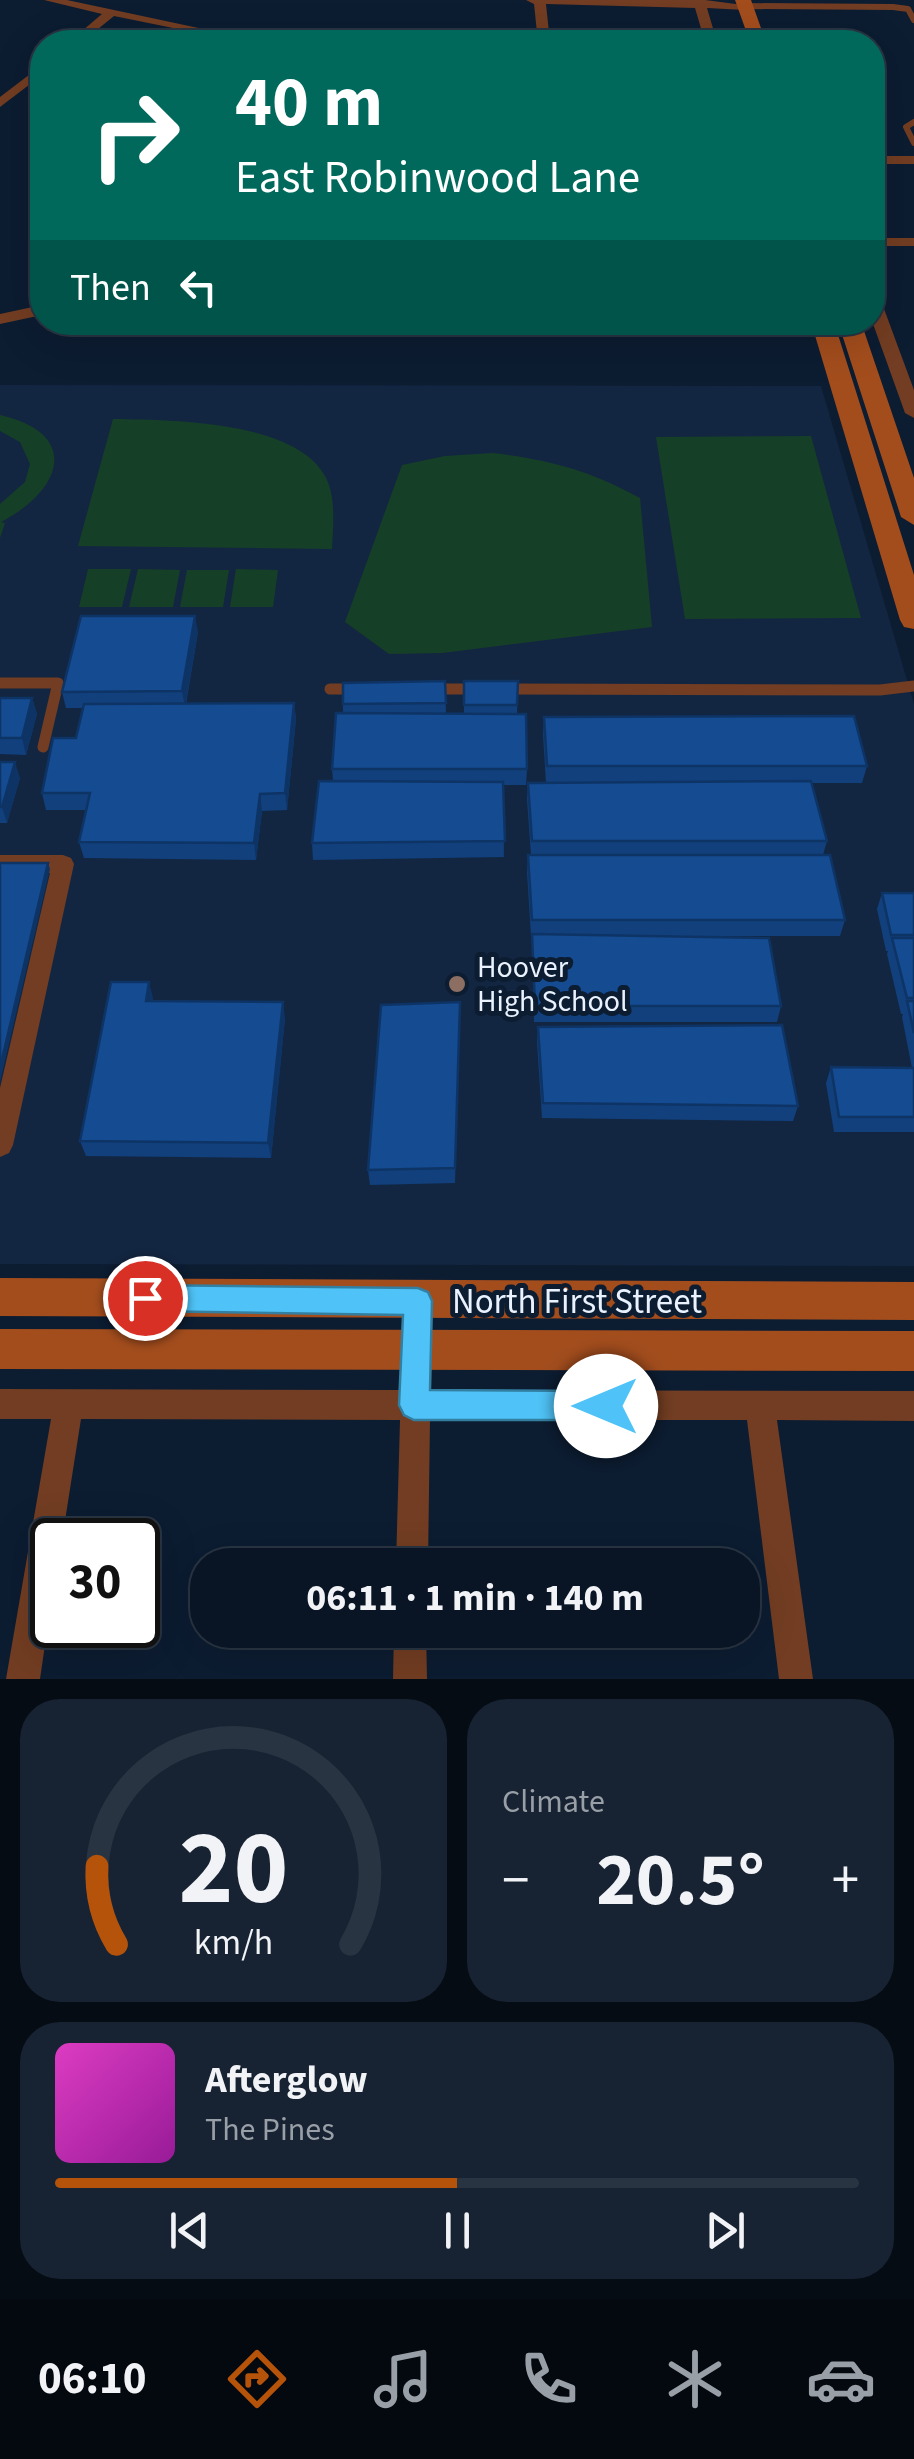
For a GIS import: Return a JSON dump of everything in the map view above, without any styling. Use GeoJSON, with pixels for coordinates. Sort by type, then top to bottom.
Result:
{"type":"FeatureCollection","features":[{"type":"Feature","properties":{"kind":"main road"},"geometry":{"type":"LineString","coordinates":[[735,3],[737,30]]}},
{"type":"Feature","properties":{"kind":"main road"},"geometry":{"type":"LineString","coordinates":[[735,3],[751,30]]}},
{"type":"Feature","properties":{"kind":"main road"},"geometry":{"type":"LineString","coordinates":[[839,335],[914,620]]}},
{"type":"Feature","properties":{"kind":"main road"},"geometry":{"type":"LineString","coordinates":[[841,335],[914,516]]}},
{"type":"Feature","properties":{"kind":"main road","name":"North First Street"},"geometry":{"type":"LineString","coordinates":[[0,1296],[914,1301]]}},
{"type":"Feature","properties":{"kind":"main road","name":"North First Street"},"geometry":{"type":"LineString","coordinates":[[0,1349],[914,1351]]}},
{"type":"Feature","properties":{"kind":"street"},"geometry":{"type":"LineString","coordinates":[[50,0],[193,30]]}},
{"type":"Feature","properties":{"kind":"street"},"geometry":{"type":"LineString","coordinates":[[532,0],[735,3]]}},
{"type":"Feature","properties":{"kind":"street"},"geometry":{"type":"LineString","coordinates":[[540,0],[543,30]]}},
{"type":"Feature","properties":{"kind":"street"},"geometry":{"type":"LineString","coordinates":[[700,2],[708,30]]}},
{"type":"Feature","properties":{"kind":"street"},"geometry":{"type":"LineString","coordinates":[[90,30],[112,13]]}},
{"type":"Feature","properties":{"kind":"street"},"geometry":{"type":"LineString","coordinates":[[0,103],[30,79]]}},
{"type":"Feature","properties":{"kind":"street"},"geometry":{"type":"LineString","coordinates":[[885,160],[914,160]]}},
{"type":"Feature","properties":{"kind":"street"},"geometry":{"type":"LineString","coordinates":[[885,242],[914,242]]}},
{"type":"Feature","properties":{"kind":"street"},"geometry":{"type":"LineString","coordinates":[[0,319],[30,313]]}},
{"type":"Feature","properties":{"kind":"street"},"geometry":{"type":"LineString","coordinates":[[885,334],[914,413]]}},
{"type":"Feature","properties":{"kind":"street"},"geometry":{"type":"LineString","coordinates":[[0,864],[63,864],[0,1145]]}},
{"type":"Feature","properties":{"kind":"street"},"geometry":{"type":"LineString","coordinates":[[412,1548],[418,1301]]}},
{"type":"Feature","properties":{"kind":"street"},"geometry":{"type":"LineString","coordinates":[[0,1404],[914,1406]]}},
{"type":"Feature","properties":{"kind":"street"},"geometry":{"type":"LineString","coordinates":[[23,1679],[68,1404]]}},
{"type":"Feature","properties":{"kind":"street"},"geometry":{"type":"LineString","coordinates":[[760,1406],[796,1679]]}},
{"type":"Feature","properties":{"kind":"street"},"geometry":{"type":"LineString","coordinates":[[410,1648],[410,1679]]}},
{"type":"Feature","properties":{"kind":"lane"},"geometry":{"type":"LineString","coordinates":[[735,3],[893,7],[908,9],[914,20]]}},
{"type":"Feature","properties":{"kind":"lane"},"geometry":{"type":"LineString","coordinates":[[914,122],[906,127],[914,143]]}},
{"type":"Feature","properties":{"kind":"lane"},"geometry":{"type":"LineString","coordinates":[[0,683],[58,683],[43,747]]}},
{"type":"Feature","properties":{"kind":"lane"},"geometry":{"type":"LineString","coordinates":[[428,689],[880,690],[914,686]]}},
{"type":"Feature","properties":{"kind":"lane"},"geometry":{"type":"LineString","coordinates":[[330,689],[370,689]]}},
{"type":"Feature","properties":{"kind":"shaded area","name":"Hoover High School"},"geometry":{"type":"Polygon","coordinates":[[[0,385],[821,386],[914,704],[914,1266],[0,1264],[0,385]]]}},
{"type":"Feature","properties":{"kind":"green space"},"geometry":{"type":"Polygon","coordinates":[[[0,415],[43,435],[52,449],[54,464],[38,494],[1,522],[5,523],[0,538],[0,504],[25,482],[30,464],[20,442],[0,431],[0,415]]]}},
{"type":"Feature","properties":{"kind":"green space"},"geometry":{"type":"Polygon","coordinates":[[[113,419],[231,427],[290,445],[312,460],[327,480],[333,505],[332,549],[78,546],[113,419]]]}},
{"type":"Feature","properties":{"kind":"green space"},"geometry":{"type":"Polygon","coordinates":[[[811,436],[861,618],[685,619],[656,437],[811,436]]]}},
{"type":"Feature","properties":{"kind":"green space"},"geometry":{"type":"Polygon","coordinates":[[[493,453],[569,468],[640,498],[652,627],[442,653],[389,654],[345,622],[402,465],[445,456],[493,453]]]}},
{"type":"Feature","properties":{"kind":"green space"},"geometry":{"type":"Polygon","coordinates":[[[88,569],[131,569],[122,607],[79,607],[88,569]]]}},
{"type":"Feature","properties":{"kind":"green space"},"geometry":{"type":"Polygon","coordinates":[[[138,569],[180,570],[173,607],[129,607],[138,569]]]}},
{"type":"Feature","properties":{"kind":"green space"},"geometry":{"type":"Polygon","coordinates":[[[236,569],[278,570],[273,607],[230,607],[236,569]]]}},
{"type":"Feature","properties":{"kind":"green space"},"geometry":{"type":"Polygon","coordinates":[[[187,570],[229,570],[223,607],[180,607],[187,570]]]}},
{"type":"Feature","properties":{"kind":"building"},"geometry":{"type":"Polygon","coordinates":[[[81,616],[195,616],[182,691],[62,692],[81,616]]]}},
{"type":"Feature","properties":{"kind":"building"},"geometry":{"type":"Polygon","coordinates":[[[445,681],[446,703],[343,704],[343,683],[445,681]]]}},
{"type":"Feature","properties":{"kind":"building"},"geometry":{"type":"Polygon","coordinates":[[[464,681],[518,681],[517,705],[464,705],[464,681]]]}},
{"type":"Feature","properties":{"kind":"building"},"geometry":{"type":"Polygon","coordinates":[[[0,698],[32,698],[22,738],[0,738],[0,698]]]}},
{"type":"Feature","properties":{"kind":"building"},"geometry":{"type":"Polygon","coordinates":[[[294,703],[285,793],[260,794],[254,843],[79,842],[90,793],[42,793],[53,738],[76,738],[84,704],[294,703]]]}},
{"type":"Feature","properties":{"kind":"building"},"geometry":{"type":"Polygon","coordinates":[[[336,713],[526,714],[527,769],[332,769],[336,713]]]}},
{"type":"Feature","properties":{"kind":"building"},"geometry":{"type":"Polygon","coordinates":[[[854,716],[867,766],[547,766],[544,717],[854,716]]]}},
{"type":"Feature","properties":{"kind":"building"},"geometry":{"type":"Polygon","coordinates":[[[0,762],[15,762],[2,807],[0,807],[0,762]]]}},
{"type":"Feature","properties":{"kind":"building"},"geometry":{"type":"Polygon","coordinates":[[[319,781],[503,782],[505,841],[312,843],[319,781]]]}},
{"type":"Feature","properties":{"kind":"building"},"geometry":{"type":"Polygon","coordinates":[[[811,781],[827,841],[532,841],[528,783],[811,781]]]}},
{"type":"Feature","properties":{"kind":"building"},"geometry":{"type":"Polygon","coordinates":[[[528,855],[830,855],[845,920],[532,920],[528,855]]]}},
{"type":"Feature","properties":{"kind":"building"},"geometry":{"type":"Polygon","coordinates":[[[0,863],[48,863],[0,1068],[0,863]]]}},
{"type":"Feature","properties":{"kind":"building"},"geometry":{"type":"Polygon","coordinates":[[[882,893],[914,893],[914,935],[891,935],[882,893]]]}},
{"type":"Feature","properties":{"kind":"building"},"geometry":{"type":"Polygon","coordinates":[[[532,934],[769,938],[781,1006],[535,1006],[532,934]]]}},
{"type":"Feature","properties":{"kind":"building"},"geometry":{"type":"Polygon","coordinates":[[[892,938],[914,938],[914,998],[907,998],[892,938]]]}},
{"type":"Feature","properties":{"kind":"building"},"geometry":{"type":"Polygon","coordinates":[[[111,982],[149,982],[146,1001],[283,1002],[268,1143],[80,1141],[111,982]]]}},
{"type":"Feature","properties":{"kind":"building"},"geometry":{"type":"Polygon","coordinates":[[[907,1001],[914,1001],[914,1033],[907,1001]]]}},
{"type":"Feature","properties":{"kind":"building"},"geometry":{"type":"Polygon","coordinates":[[[460,1002],[455,1168],[368,1170],[381,1005],[460,1002]]]}},
{"type":"Feature","properties":{"kind":"building"},"geometry":{"type":"Polygon","coordinates":[[[782,1025],[798,1106],[543,1103],[538,1027],[782,1025]]]}},
{"type":"Feature","properties":{"kind":"building"},"geometry":{"type":"Polygon","coordinates":[[[831,1067],[914,1068],[914,1117],[839,1117],[831,1067]]]}},
{"type":"Feature","properties":{"kind":"place","name":"Hoover High School"},"geometry":{"type":"Point","coordinates":[457,984]}},
{"type":"Feature","properties":{"kind":"route"},"geometry":{"type":"LineString","coordinates":[[145,1298],[418,1301],[414,1405],[606,1406]]}}]}
